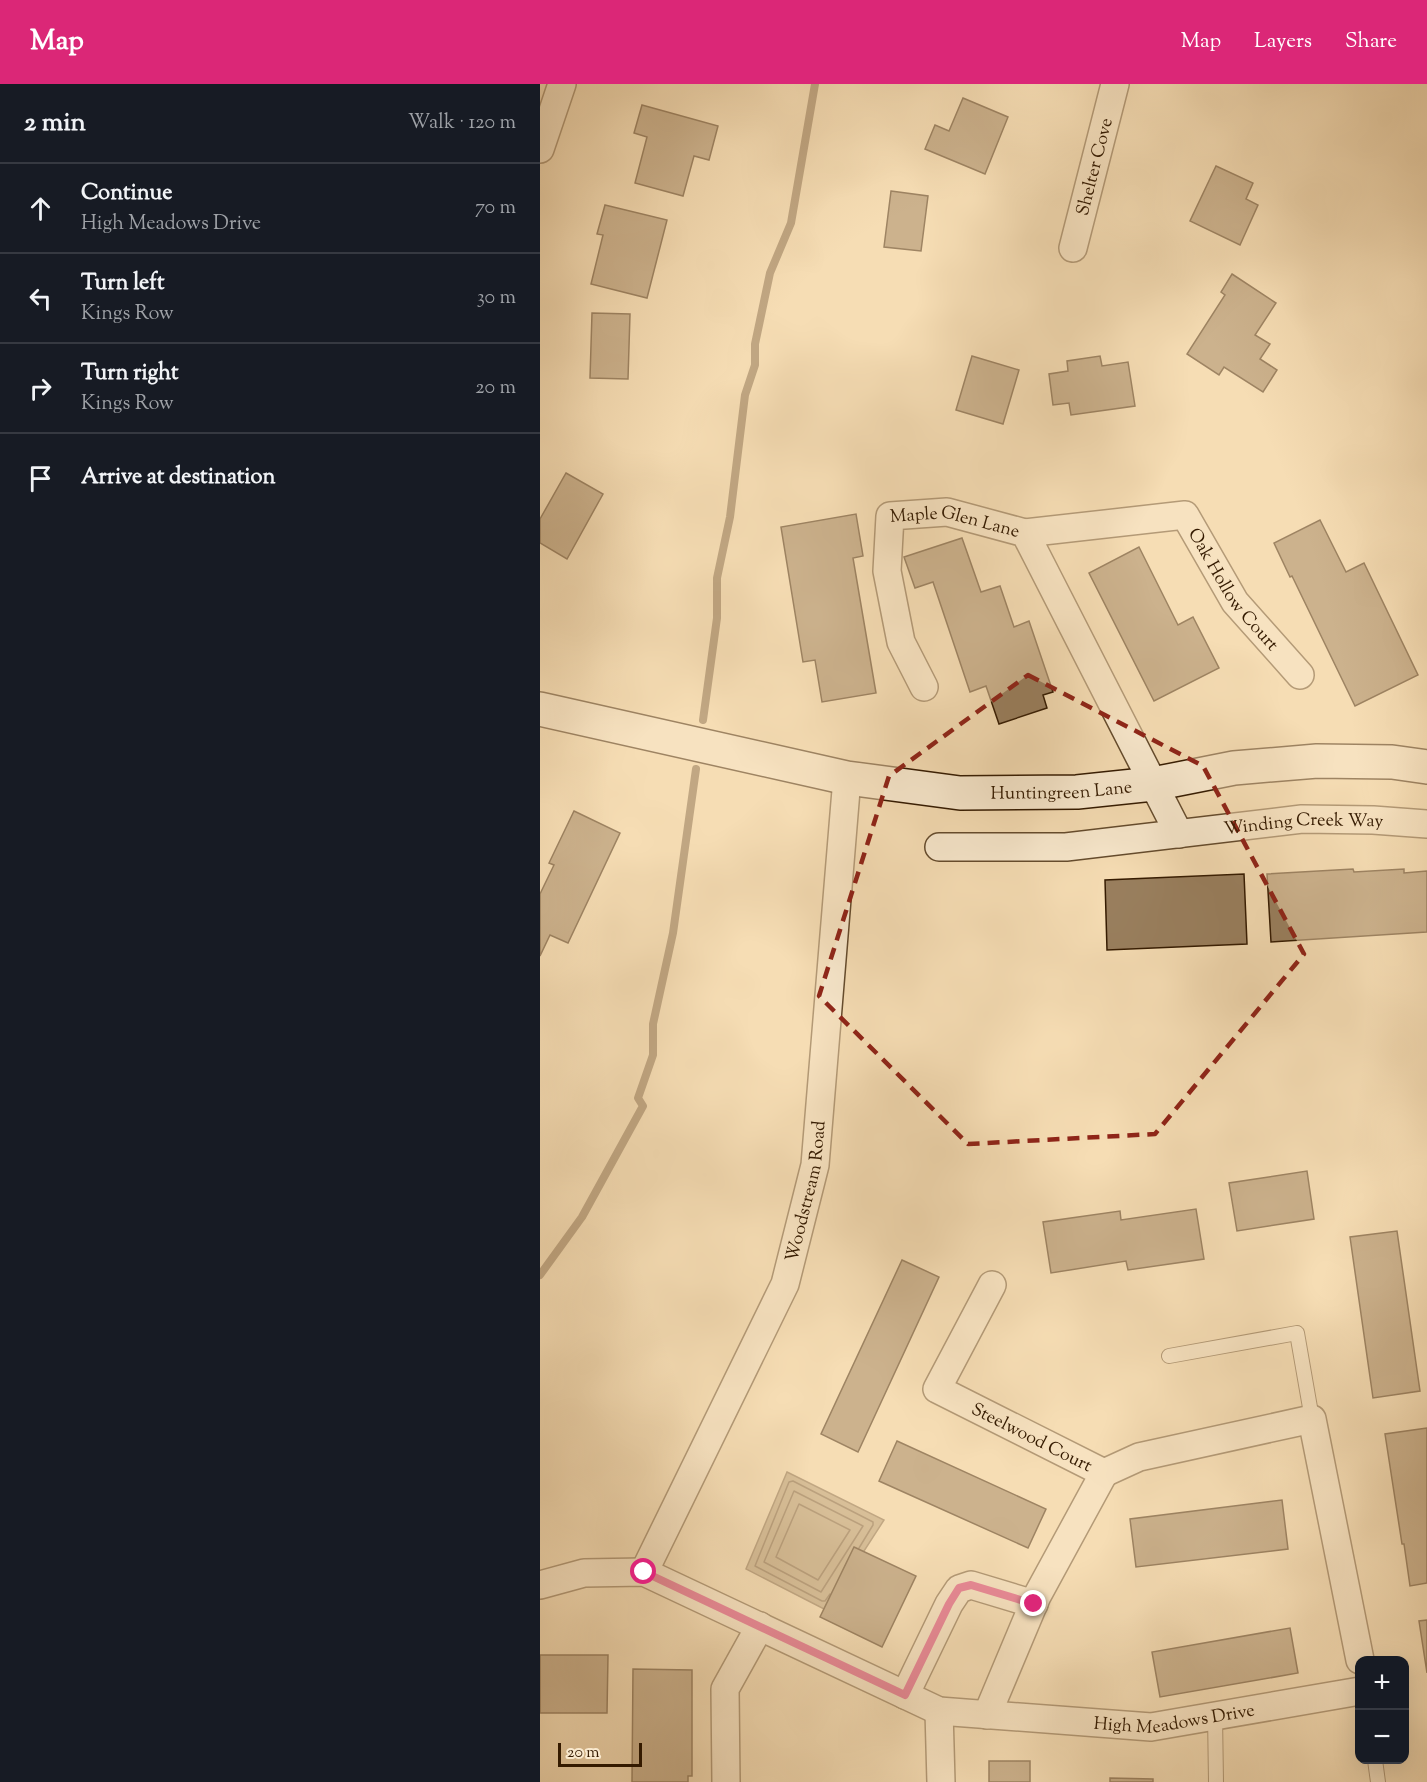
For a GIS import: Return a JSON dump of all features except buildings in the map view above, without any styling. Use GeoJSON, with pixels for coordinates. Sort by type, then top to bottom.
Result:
{"type":"FeatureCollection","features":[{"type":"Feature","properties":{"kind":"street"},"geometry":{"type":"LineString","coordinates":[[540,149],[562,84]]}},
{"type":"Feature","properties":{"kind":"street","name":"Shelter Cove"},"geometry":{"type":"LineString","coordinates":[[1073,248],[1115,84]]}},
{"type":"Feature","properties":{"kind":"street","name":"Maple Glen Lane"},"geometry":{"type":"LineString","coordinates":[[924,687],[901,642],[887,571],[890,516],[947,513],[1024,533],[1153,784]]}},
{"type":"Feature","properties":{"kind":"street","name":"Oak Hollow Court"},"geometry":{"type":"LineString","coordinates":[[1024,533],[1185,515],[1235,602],[1300,675]]}},
{"type":"Feature","properties":{"kind":"street","name":"Huntingreen Lane"},"geometry":{"type":"LineString","coordinates":[[540,709],[847,778],[960,793],[1077,792],[1153,784],[1234,768],[1317,761],[1392,762],[1427,767]]}},
{"type":"Feature","properties":{"kind":"street","name":"Woodstream Road"},"geometry":{"type":"LineString","coordinates":[[644,1572],[785,1284],[815,1166],[847,778]]}},
{"type":"Feature","properties":{"kind":"street"},"geometry":{"type":"LineString","coordinates":[[1153,784],[1179,834]]}},
{"type":"Feature","properties":{"kind":"street","name":"Winding Creek Way"},"geometry":{"type":"LineString","coordinates":[[939,847],[1066,847],[1302,819],[1373,820],[1427,824]]}},
{"type":"Feature","properties":{"kind":"street","name":"Steelwood Court"},"geometry":{"type":"LineString","coordinates":[[992,1285],[937,1389],[1104,1473],[1139,1457],[1312,1419]]}},
{"type":"Feature","properties":{"kind":"street"},"geometry":{"type":"LineString","coordinates":[[1312,1419],[1359,1656]]}},
{"type":"Feature","properties":{"kind":"street"},"geometry":{"type":"LineString","coordinates":[[987,1714],[1034,1604],[1104,1473]]}},
{"type":"Feature","properties":{"kind":"street"},"geometry":{"type":"LineString","coordinates":[[540,1585],[584,1573],[644,1572]]}},
{"type":"Feature","properties":{"kind":"street","name":"High Meadows Drive"},"geometry":{"type":"LineString","coordinates":[[644,1572],[939,1711],[1151,1727],[1355,1692]]}},
{"type":"Feature","properties":{"kind":"street"},"geometry":{"type":"LineString","coordinates":[[905,1695],[959,1588],[971,1585],[1034,1604]]}},
{"type":"Feature","properties":{"kind":"street"},"geometry":{"type":"LineString","coordinates":[[726,1782],[725,1689],[760,1626]]}},
{"type":"Feature","properties":{"kind":"street"},"geometry":{"type":"LineString","coordinates":[[939,1711],[941,1782]]}},
{"type":"Feature","properties":{"kind":"lane"},"geometry":{"type":"LineString","coordinates":[[1169,1356],[1297,1334],[1312,1419]]}},
{"type":"Feature","properties":{"kind":"lane"},"geometry":{"type":"LineString","coordinates":[[1215,1715],[1216,1782]]}},
{"type":"Feature","properties":{"kind":"lane"},"geometry":{"type":"LineString","coordinates":[[1376,1764],[1378,1782]]}},
{"type":"Feature","properties":{"kind":"highlighted area"},"geometry":{"type":"Polygon","coordinates":[[[1028,675],[1203,766],[1304,954],[1155,1134],[968,1144],[819,996],[889,776],[1028,675]]]}},
{"type":"Feature","properties":{"kind":"water"},"geometry":{"type":"Polygon","coordinates":[[[787,1472],[884,1520],[826,1610],[746,1569],[787,1472]]]}},
{"type":"Feature","properties":{"kind":"waterway"},"geometry":{"type":"LineString","coordinates":[[703,720],[717,618],[717,578],[730,517],[745,395],[755,365],[755,344],[770,273],[791,223],[815,84]]}},
{"type":"Feature","properties":{"kind":"waterway"},"geometry":{"type":"LineString","coordinates":[[540,1275],[582,1217],[643,1106],[638,1098],[653,1055],[653,1024],[673,933],[696,769]]}},
{"type":"Feature","properties":{"kind":"route"},"geometry":{"type":"LineString","coordinates":[[644,1572],[905,1695],[959,1588],[971,1585],[1034,1604]]}}]}
